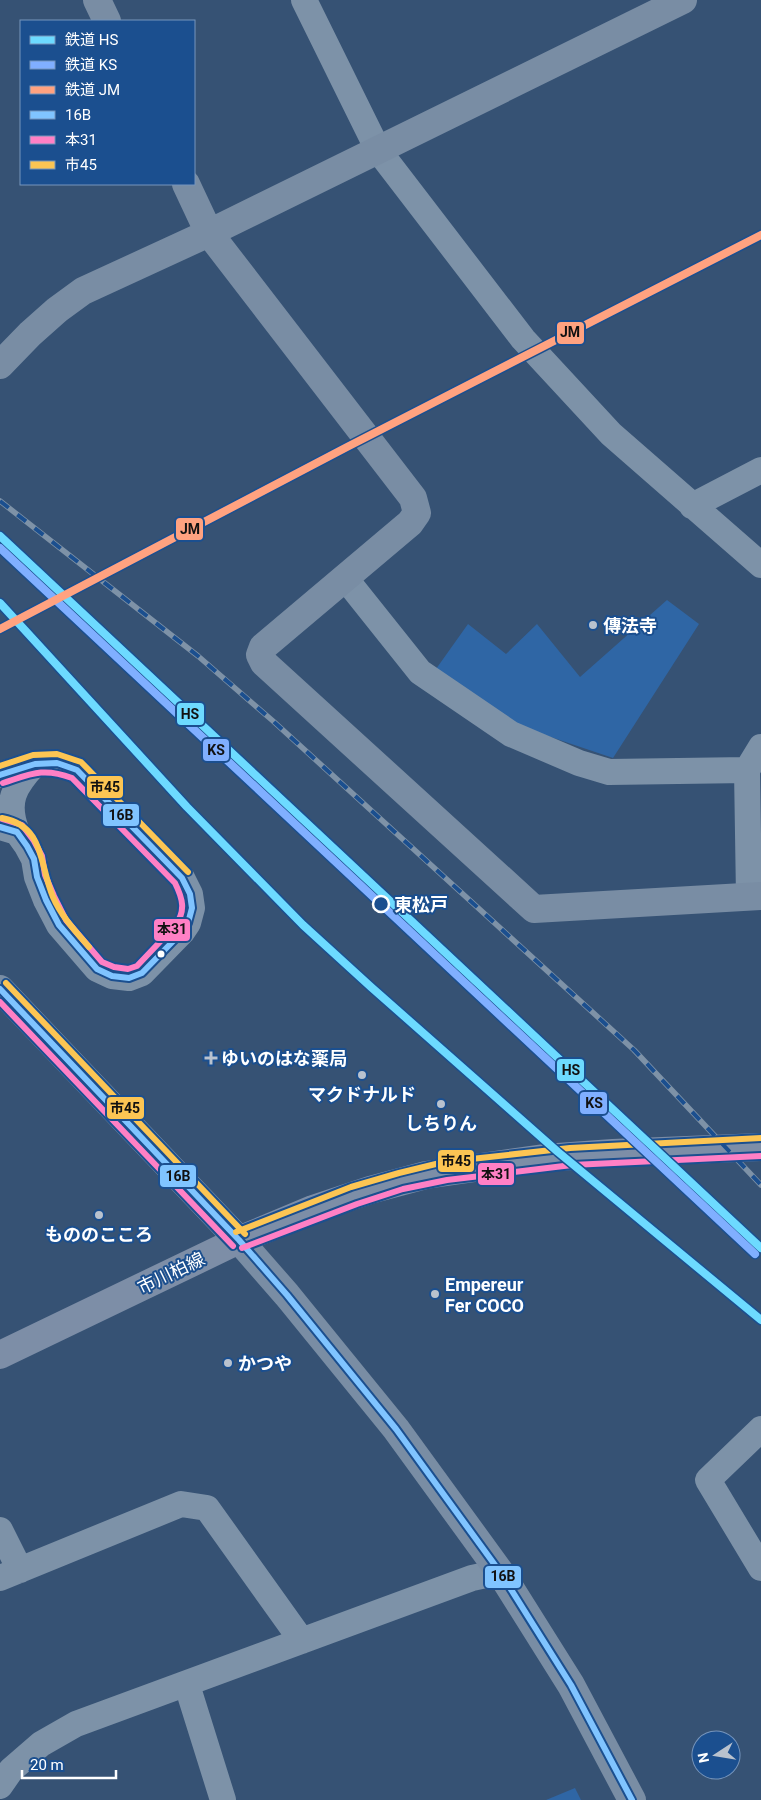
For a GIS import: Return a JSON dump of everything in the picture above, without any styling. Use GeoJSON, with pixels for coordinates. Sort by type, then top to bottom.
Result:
{"type":"FeatureCollection","features":[{"type":"Feature","properties":{"kind":"main road","name":"市川柏線"},"geometry":{"type":"LineString","coordinates":[[0,1355],[240,1240],[312,1209],[370,1190],[426,1175],[544,1158],[612,1153],[761,1147]]}},
{"type":"Feature","properties":{"kind":"street"},"geometry":{"type":"LineString","coordinates":[[97,0],[107,20]]}},
{"type":"Feature","properties":{"kind":"street"},"geometry":{"type":"LineString","coordinates":[[304,0],[378,150],[523,339],[611,434],[761,565]]}},
{"type":"Feature","properties":{"kind":"street"},"geometry":{"type":"LineString","coordinates":[[0,365],[30,334],[57,310],[83,291],[209,233],[683,0]]}},
{"type":"Feature","properties":{"kind":"street"},"geometry":{"type":"LineString","coordinates":[[186,185],[209,233],[413,498],[417,513],[410,523],[263,648],[260,655],[264,663],[534,909],[755,897],[747,770],[761,747]]}},
{"type":"Feature","properties":{"kind":"street"},"geometry":{"type":"LineString","coordinates":[[692,506],[761,470]]}},
{"type":"Feature","properties":{"kind":"street"},"geometry":{"type":"LineString","coordinates":[[346,578],[420,672],[511,734],[579,763],[610,772],[747,770]]}},
{"type":"Feature","properties":{"kind":"street"},"geometry":{"type":"LineString","coordinates":[[0,775],[35,764],[58,763],[77,770],[182,878],[190,894],[192,908],[188,923],[182,932],[142,973],[129,978],[112,976],[97,969],[59,925],[37,878],[34,859],[8,829],[12,818],[11,799],[20,780],[35,764]]}},
{"type":"Feature","properties":{"kind":"street"},"geometry":{"type":"LineString","coordinates":[[5,1003],[240,1240],[396,1429],[500,1572],[571,1685],[632,1800]]}},
{"type":"Feature","properties":{"kind":"street"},"geometry":{"type":"LineString","coordinates":[[761,1429],[708,1480],[761,1568]]}},
{"type":"Feature","properties":{"kind":"street"},"geometry":{"type":"LineString","coordinates":[[0,1530],[10,1574],[181,1504],[207,1508],[302,1641]]}},
{"type":"Feature","properties":{"kind":"street"},"geometry":{"type":"LineString","coordinates":[[0,1786],[11,1770],[41,1744],[76,1724],[187,1685],[472,1578],[500,1572]]}},
{"type":"Feature","properties":{"kind":"street"},"geometry":{"type":"LineString","coordinates":[[187,1685],[223,1800]]}},
{"type":"Feature","properties":{"kind":"shaded area"},"geometry":{"type":"Polygon","coordinates":[[[667,600],[699,624],[613,758],[521,727],[436,669],[468,624],[506,654],[537,624],[580,677],[667,600]]]}},
{"type":"Feature","properties":{"kind":"shaded area"},"geometry":{"type":"Polygon","coordinates":[[[575,1788],[581,1800],[546,1800],[575,1788]]]}},
{"type":"Feature","properties":{"kind":"railway"},"geometry":{"type":"LineString","coordinates":[[0,501],[198,656],[273,721],[634,1050],[761,1185]]}},
{"type":"Feature","properties":{"kind":"rail line","name":"JM"},"geometry":{"type":"LineString","coordinates":[[0,629],[347,447],[761,235]]}},
{"type":"Feature","properties":{"kind":"rail line","name":"HS"},"geometry":{"type":"LineString","coordinates":[[0,536],[761,1248]]}},
{"type":"Feature","properties":{"kind":"rail line","name":"KS"},"geometry":{"type":"LineString","coordinates":[[0,548],[755,1254]]}},
{"type":"Feature","properties":{"kind":"rail line","name":"HS"},"geometry":{"type":"LineString","coordinates":[[0,603],[187,807],[303,925],[558,1152],[761,1320]]}},
{"type":"Feature","properties":{"kind":"transit line","name":"市45"},"geometry":{"type":"LineString","coordinates":[[0,766],[33,755],[57,754],[81,762],[188,872]]}},
{"type":"Feature","properties":{"kind":"transit line","name":"16B"},"geometry":{"type":"LineString","coordinates":[[0,775],[35,764],[57,763],[77,770],[182,878],[190,894],[192,908],[188,923],[182,932],[142,973],[129,978],[112,976],[97,969],[59,925],[46,900],[37,877],[34,859],[27,846],[17,832],[0,827]]}},
{"type":"Feature","properties":{"kind":"transit line","name":"本31"},"geometry":{"type":"LineString","coordinates":[[2,819],[22,825],[34,841],[42,856],[45,875],[66,920],[102,962],[114,967],[128,969],[137,966],[178,921],[182,905],[175,883],[72,778],[45,772],[3,783]]}},
{"type":"Feature","properties":{"kind":"transit line","name":"市45"},"geometry":{"type":"LineString","coordinates":[[2,818],[16,822],[26,829],[33,838],[56,904],[69,924],[89,947]]}},
{"type":"Feature","properties":{"kind":"transit line","name":"市45"},"geometry":{"type":"LineString","coordinates":[[6,983],[245,1234]]}},
{"type":"Feature","properties":{"kind":"transit line","name":"16B"},"geometry":{"type":"LineString","coordinates":[[0,989],[239,1240],[287,1295],[396,1429],[500,1572],[571,1685],[632,1800]]}},
{"type":"Feature","properties":{"kind":"transit line","name":"本31"},"geometry":{"type":"LineString","coordinates":[[0,1002],[233,1246]]}},
{"type":"Feature","properties":{"kind":"transit line","name":"市45"},"geometry":{"type":"LineString","coordinates":[[236,1232],[351,1187],[444,1162],[570,1148],[761,1138]]}},
{"type":"Feature","properties":{"kind":"transit line","name":"本31"},"geometry":{"type":"LineString","coordinates":[[242,1248],[357,1204],[403,1189],[447,1180],[572,1165],[761,1156]]}},
{"type":"Feature","properties":{"kind":"place","name":"傳法寺"},"geometry":{"type":"Point","coordinates":[593,625]}},
{"type":"Feature","properties":{"kind":"place","name":"東松戸"},"geometry":{"type":"Point","coordinates":[381,904]}},
{"type":"Feature","properties":{"kind":"place","name":"ゆいのはな薬局"},"geometry":{"type":"Point","coordinates":[211,1058]}},
{"type":"Feature","properties":{"kind":"place","name":"マクドナルド"},"geometry":{"type":"Point","coordinates":[362,1075]}},
{"type":"Feature","properties":{"kind":"place","name":"しちりん"},"geometry":{"type":"Point","coordinates":[441,1104]}},
{"type":"Feature","properties":{"kind":"place","name":"もののこころ"},"geometry":{"type":"Point","coordinates":[99,1215]}},
{"type":"Feature","properties":{"kind":"place","name":"Empereur Fer COCO"},"geometry":{"type":"Point","coordinates":[435,1294]}},
{"type":"Feature","properties":{"kind":"place","name":"かつや"},"geometry":{"type":"Point","coordinates":[228,1363]}}]}
